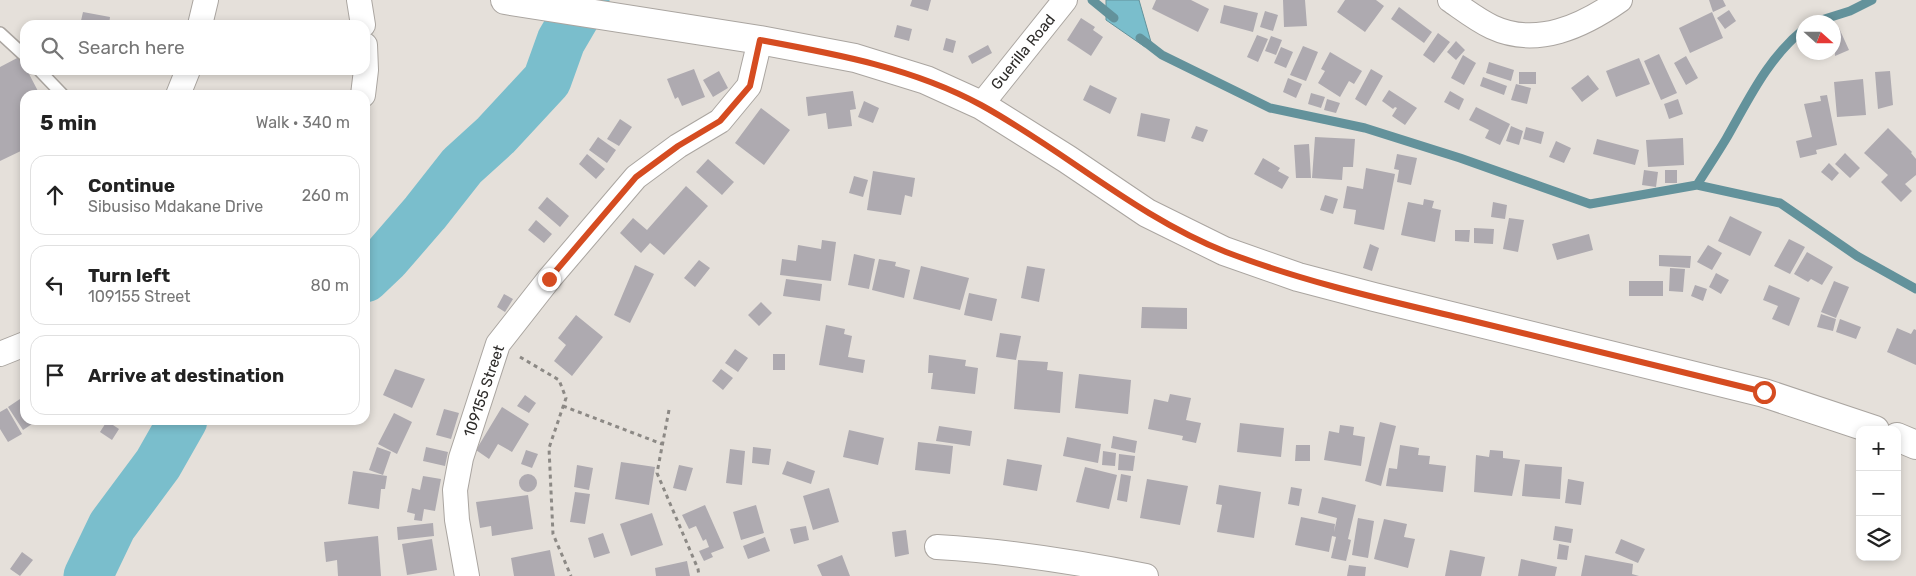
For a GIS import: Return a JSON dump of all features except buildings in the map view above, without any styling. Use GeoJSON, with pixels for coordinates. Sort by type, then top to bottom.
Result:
{"type":"FeatureCollection","features":[{"type":"Feature","properties":{"kind":"street"},"geometry":{"type":"LineString","coordinates":[[201,20],[206,0]]}},
{"type":"Feature","properties":{"kind":"street"},"geometry":{"type":"LineString","coordinates":[[359,0],[362,20]]}},
{"type":"Feature","properties":{"kind":"street"},"geometry":{"type":"LineString","coordinates":[[504,0],[760,40],[855,58],[926,80],[981,105],[1067,159],[1147,213],[1224,251],[1298,277],[1374,297],[1764,392],[1863,426]]}},
{"type":"Feature","properties":{"kind":"street","name":"Guerilla Road"},"geometry":{"type":"LineString","coordinates":[[981,105],[1065,0]]}},
{"type":"Feature","properties":{"kind":"street"},"geometry":{"type":"LineString","coordinates":[[1450,0],[1493,27],[1517,34],[1546,35],[1594,18],[1620,0]]}},
{"type":"Feature","properties":{"kind":"street","name":"109155 Street"},"geometry":{"type":"LineString","coordinates":[[467,576],[457,520],[456,490],[461,458],[498,344],[549,279],[636,177],[678,146],[720,121],[750,86],[760,40]]}},
{"type":"Feature","properties":{"kind":"street"},"geometry":{"type":"LineString","coordinates":[[180,90],[186,75]]}},
{"type":"Feature","properties":{"kind":"street"},"geometry":{"type":"LineString","coordinates":[[364,90],[365,75]]}},
{"type":"Feature","properties":{"kind":"street"},"geometry":{"type":"LineString","coordinates":[[0,354],[20,346]]}},
{"type":"Feature","properties":{"kind":"street"},"geometry":{"type":"LineString","coordinates":[[1901,439],[1916,445]]}},
{"type":"Feature","properties":{"kind":"street"},"geometry":{"type":"LineString","coordinates":[[937,547],[978,549],[1037,557],[1146,576]]}},
{"type":"Feature","properties":{"kind":"lane"},"geometry":{"type":"LineString","coordinates":[[0,34],[20,52]]}},
{"type":"Feature","properties":{"kind":"lane"},"geometry":{"type":"LineString","coordinates":[[44,75],[58,90]]}},
{"type":"Feature","properties":{"kind":"path"},"geometry":{"type":"LineString","coordinates":[[498,344],[559,380],[566,398],[550,448],[550,458],[554,534],[571,576]]}},
{"type":"Feature","properties":{"kind":"path"},"geometry":{"type":"LineString","coordinates":[[563,406],[662,444]]}},
{"type":"Feature","properties":{"kind":"path"},"geometry":{"type":"LineString","coordinates":[[669,410],[656,472],[698,569],[699,576]]}},
{"type":"Feature","properties":{"kind":"water"},"geometry":{"type":"Polygon","coordinates":[[[1106,0],[1139,0],[1151,42],[1145,47],[1106,20],[1106,0]]]}},
{"type":"Feature","properties":{"kind":"waterway"},"geometry":{"type":"LineString","coordinates":[[370,273],[386,258],[425,213],[462,166],[496,135],[547,80],[561,41],[585,0]]}},
{"type":"Feature","properties":{"kind":"waterway"},"geometry":{"type":"LineString","coordinates":[[1092,0],[1114,18]]}},
{"type":"Feature","properties":{"kind":"waterway"},"geometry":{"type":"LineString","coordinates":[[1837,15],[1872,0]]}},
{"type":"Feature","properties":{"kind":"waterway"},"geometry":{"type":"LineString","coordinates":[[1697,185],[1723,145],[1769,66],[1796,36]]}},
{"type":"Feature","properties":{"kind":"waterway"},"geometry":{"type":"LineString","coordinates":[[1140,38],[1162,55],[1270,108],[1365,128],[1460,158],[1590,204],[1697,185],[1780,203],[1857,256],[1916,289]]}},
{"type":"Feature","properties":{"kind":"waterway"},"geometry":{"type":"LineString","coordinates":[[88,576],[112,526],[158,464],[180,425]]}},
{"type":"Feature","properties":{"kind":"route"},"geometry":{"type":"LineString","coordinates":[[549,279],[636,177],[678,146],[720,121],[750,86],[760,40],[855,58],[926,80],[981,105],[1067,159],[1147,213],[1224,251],[1298,277],[1764,392]]}}]}
